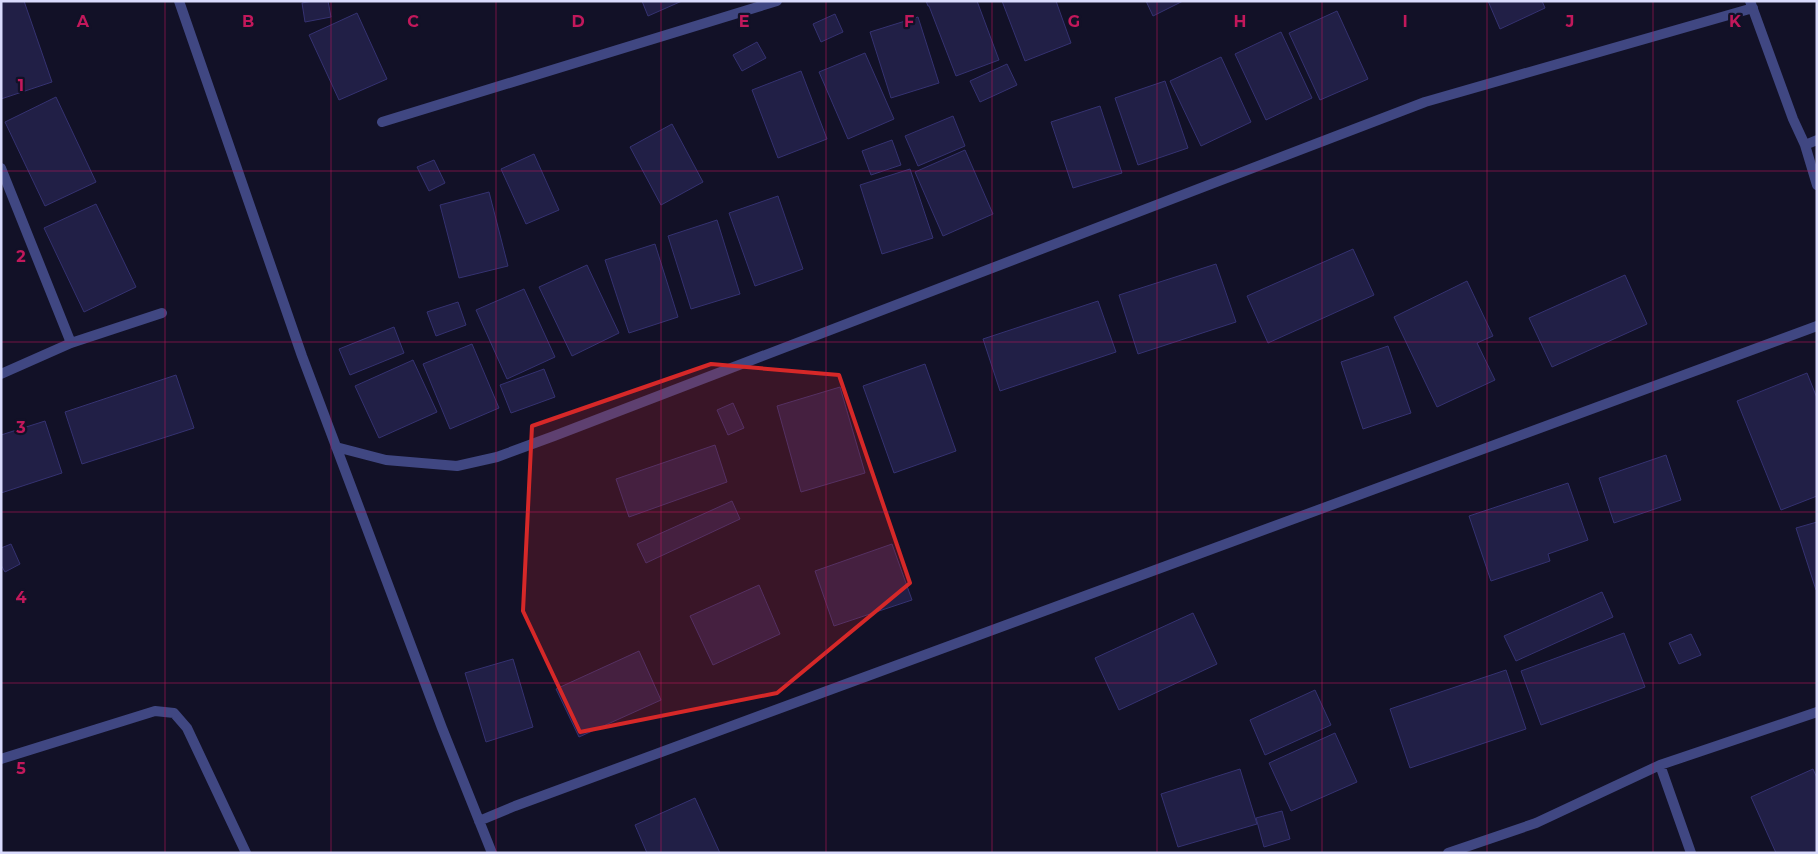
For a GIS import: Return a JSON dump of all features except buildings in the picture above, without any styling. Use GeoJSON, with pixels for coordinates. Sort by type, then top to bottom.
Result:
{"type":"FeatureCollection","features":[{"type":"Feature","properties":{"kind":"street"},"geometry":{"type":"LineString","coordinates":[[179,1],[302,356],[442,728],[492,853]]}},
{"type":"Feature","properties":{"kind":"street"},"geometry":{"type":"LineString","coordinates":[[382,122],[777,1]]}},
{"type":"Feature","properties":{"kind":"street"},"geometry":{"type":"LineString","coordinates":[[336,447],[386,460],[457,466],[497,457],[1425,102],[1751,5],[1805,145],[1817,185]]}},
{"type":"Feature","properties":{"kind":"street"},"geometry":{"type":"LineString","coordinates":[[1805,145],[1817,140]]}},
{"type":"Feature","properties":{"kind":"street"},"geometry":{"type":"LineString","coordinates":[[1,168],[71,343]]}},
{"type":"Feature","properties":{"kind":"street"},"geometry":{"type":"LineString","coordinates":[[1,374],[71,343],[162,312]]}},
{"type":"Feature","properties":{"kind":"street"},"geometry":{"type":"LineString","coordinates":[[479,821],[524,802],[1817,326]]}},
{"type":"Feature","properties":{"kind":"street"},"geometry":{"type":"LineString","coordinates":[[1,759],[155,711],[174,714],[187,728],[246,853]]}},
{"type":"Feature","properties":{"kind":"street"},"geometry":{"type":"LineString","coordinates":[[1448,853],[1536,823],[1660,765],[1817,712]]}},
{"type":"Feature","properties":{"kind":"street"},"geometry":{"type":"LineString","coordinates":[[1660,765],[1691,853]]}},
{"type":"Feature","properties":{"kind":"highlighted area"},"geometry":{"type":"Polygon","coordinates":[[[711,364],[839,375],[910,583],[777,693],[580,732],[523,611],[532,426],[711,364]]]}}]}
